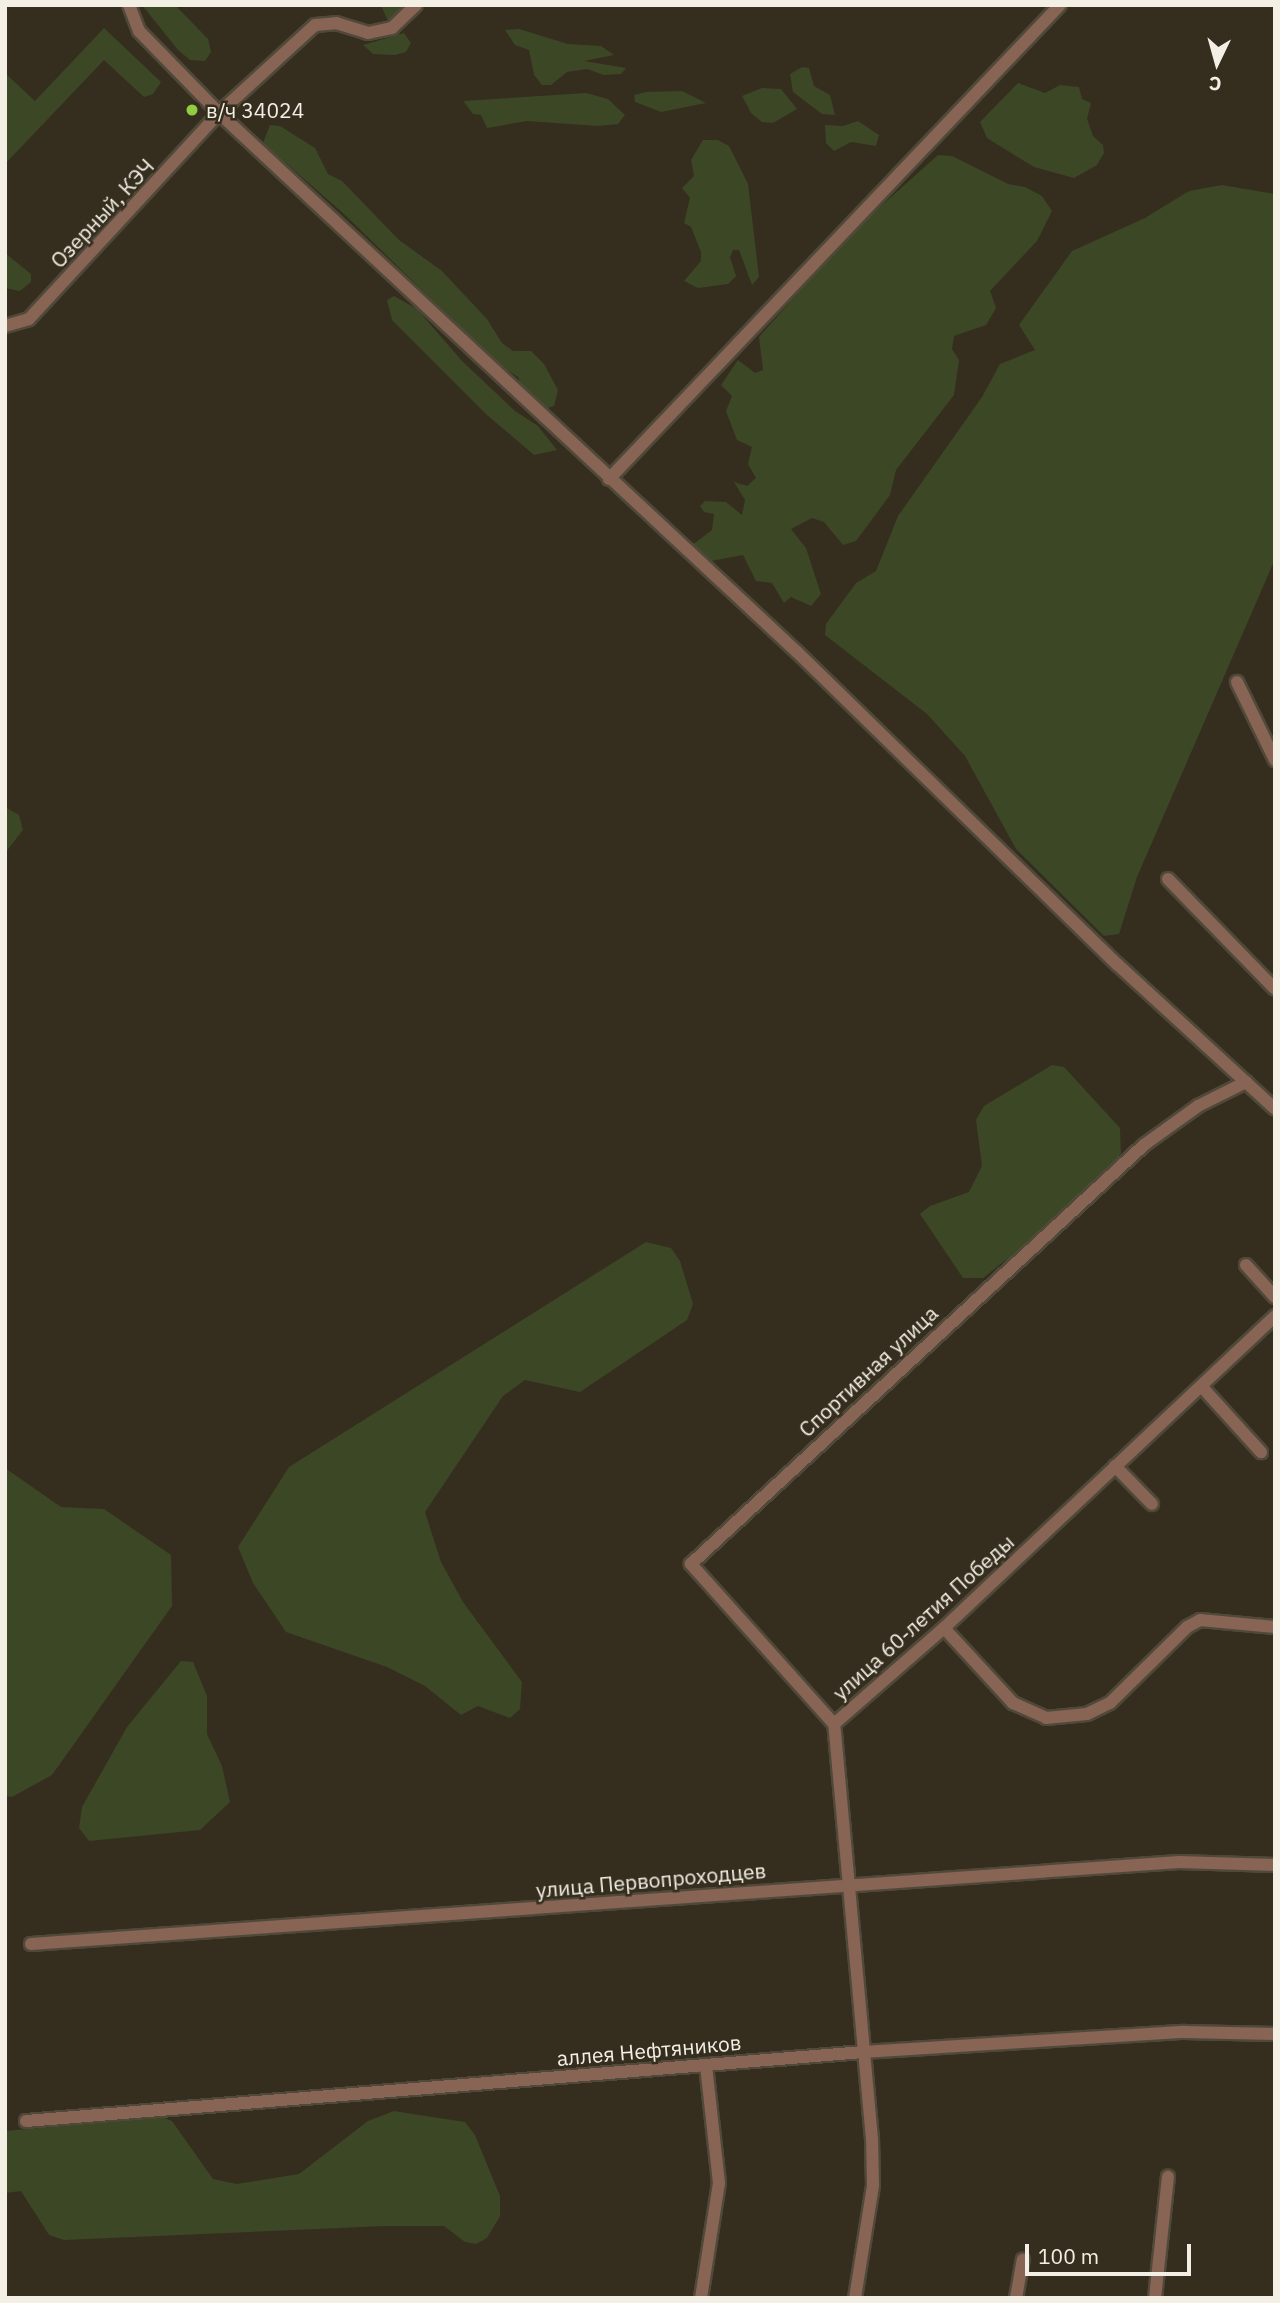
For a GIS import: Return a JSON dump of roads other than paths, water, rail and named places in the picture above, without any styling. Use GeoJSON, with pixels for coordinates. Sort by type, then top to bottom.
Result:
{"type":"FeatureCollection","features":[{"type":"Feature","properties":{"kind":"street"},"geometry":{"type":"LineString","coordinates":[[128,5],[139,31],[219,113],[1275,1109]]}},
{"type":"Feature","properties":{"kind":"street","name":"Озерный, КЭЧ"},"geometry":{"type":"LineString","coordinates":[[5,326],[29,319],[219,113],[315,25],[336,23],[368,33],[392,28],[416,5]]}},
{"type":"Feature","properties":{"kind":"street"},"geometry":{"type":"LineString","coordinates":[[609,479],[1060,5]]}},
{"type":"Feature","properties":{"kind":"street"},"geometry":{"type":"LineString","coordinates":[[1237,682],[1275,760]]}},
{"type":"Feature","properties":{"kind":"street"},"geometry":{"type":"LineString","coordinates":[[1168,879],[1275,989]]}},
{"type":"Feature","properties":{"kind":"street","name":"Спортивная улица"},"geometry":{"type":"LineString","coordinates":[[834,1724],[691,1564],[1144,1145],[1198,1106],[1246,1082]]}},
{"type":"Feature","properties":{"kind":"street"},"geometry":{"type":"LineString","coordinates":[[1246,1265],[1275,1297]]}},
{"type":"Feature","properties":{"kind":"street","name":"улица 60-летия Победы"},"geometry":{"type":"LineString","coordinates":[[855,2298],[873,2185],[834,1724],[944,1628],[1275,1317]]}},
{"type":"Feature","properties":{"kind":"street"},"geometry":{"type":"LineString","coordinates":[[1202,1387],[1262,1452]]}},
{"type":"Feature","properties":{"kind":"street"},"geometry":{"type":"LineString","coordinates":[[1115,1466],[1152,1504]]}},
{"type":"Feature","properties":{"kind":"street"},"geometry":{"type":"LineString","coordinates":[[944,1628],[1013,1703],[1046,1718],[1087,1714],[1111,1703],[1187,1627],[1200,1620],[1275,1626]]}},
{"type":"Feature","properties":{"kind":"street","name":"улица Первопроходцев"},"geometry":{"type":"LineString","coordinates":[[31,1944],[1179,1862],[1275,1865]]}},
{"type":"Feature","properties":{"kind":"street","name":"аллея Нефтяников"},"geometry":{"type":"LineString","coordinates":[[26,2120],[863,2052],[1185,2032],[1275,2034]]}},
{"type":"Feature","properties":{"kind":"street"},"geometry":{"type":"LineString","coordinates":[[701,2298],[719,2183],[706,2065]]}},
{"type":"Feature","properties":{"kind":"street"},"geometry":{"type":"LineString","coordinates":[[1155,2298],[1168,2177]]}},
{"type":"Feature","properties":{"kind":"street"},"geometry":{"type":"LineString","coordinates":[[1017,2298],[1023,2260]]}},
{"type":"Feature","properties":{"kind":"place","name":"в/ч 34024"},"geometry":{"type":"Point","coordinates":[192,110]}}]}
